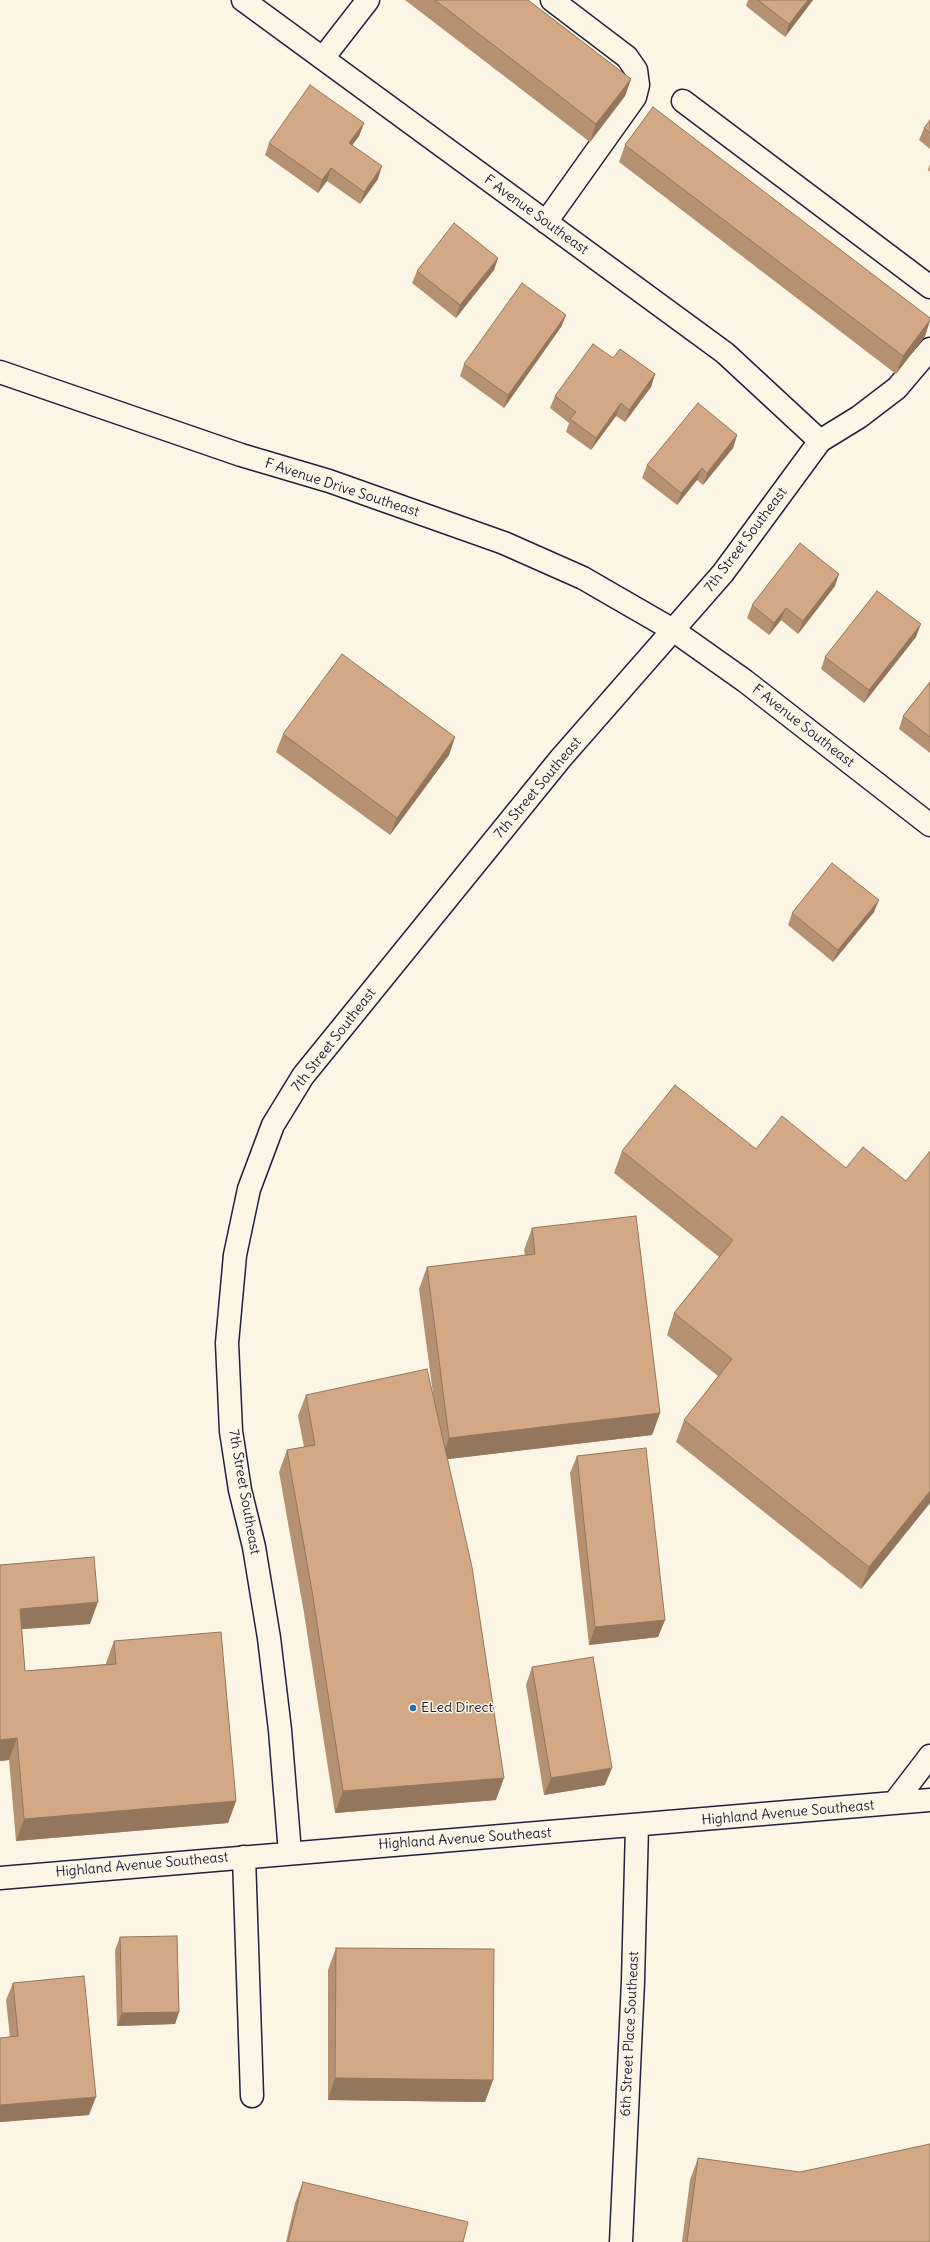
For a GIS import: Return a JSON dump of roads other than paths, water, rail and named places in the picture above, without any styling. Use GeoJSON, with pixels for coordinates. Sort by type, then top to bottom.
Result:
{"type":"FeatureCollection","features":[{"type":"Feature","properties":{"kind":"street","name":"F Avenue Southeast"},"geometry":{"type":"LineString","coordinates":[[243,0],[725,354],[820,441]]}},
{"type":"Feature","properties":{"kind":"street"},"geometry":{"type":"LineString","coordinates":[[323,58],[368,0]]}},
{"type":"Feature","properties":{"kind":"street"},"geometry":{"type":"LineString","coordinates":[[546,222],[635,97],[638,85],[636,70],[627,57],[552,0]]}},
{"type":"Feature","properties":{"kind":"street"},"geometry":{"type":"LineString","coordinates":[[683,101],[930,287]]}},
{"type":"Feature","properties":{"kind":"street"},"geometry":{"type":"LineString","coordinates":[[820,441],[859,417],[897,388],[930,349]]}},
{"type":"Feature","properties":{"kind":"street","name":"F Avenue Drive Southeast"},"geometry":{"type":"LineString","coordinates":[[0,372],[241,454],[329,481],[504,543],[583,578],[673,630]]}},
{"type":"Feature","properties":{"kind":"street","name":"7th Street Southeast"},"geometry":{"type":"LineString","coordinates":[[290,1852],[280,1730],[268,1638],[254,1547],[240,1490],[231,1431],[227,1343],[235,1255],[249,1189],[273,1126],[303,1076],[561,758],[723,573],[820,441]]}},
{"type":"Feature","properties":{"kind":"street","name":"F Avenue Southeast"},"geometry":{"type":"LineString","coordinates":[[673,630],[745,680],[930,825]]}},
{"type":"Feature","properties":{"kind":"street"},"geometry":{"type":"LineString","coordinates":[[894,1804],[930,1756]]}},
{"type":"Feature","properties":{"kind":"street","name":"Highland Avenue Southeast"},"geometry":{"type":"LineString","coordinates":[[0,1878],[290,1852],[637,1826],[930,1800]]}},
{"type":"Feature","properties":{"kind":"street","name":"6th Street Place Southeast"},"geometry":{"type":"LineString","coordinates":[[621,2242],[633,1981],[637,1826]]}},
{"type":"Feature","properties":{"kind":"street"},"geometry":{"type":"LineString","coordinates":[[244,1857],[252,2096]]}},
{"type":"Feature","properties":{"kind":"place","name":"ELed Direct"},"geometry":{"type":"Point","coordinates":[413,1708]}}]}
